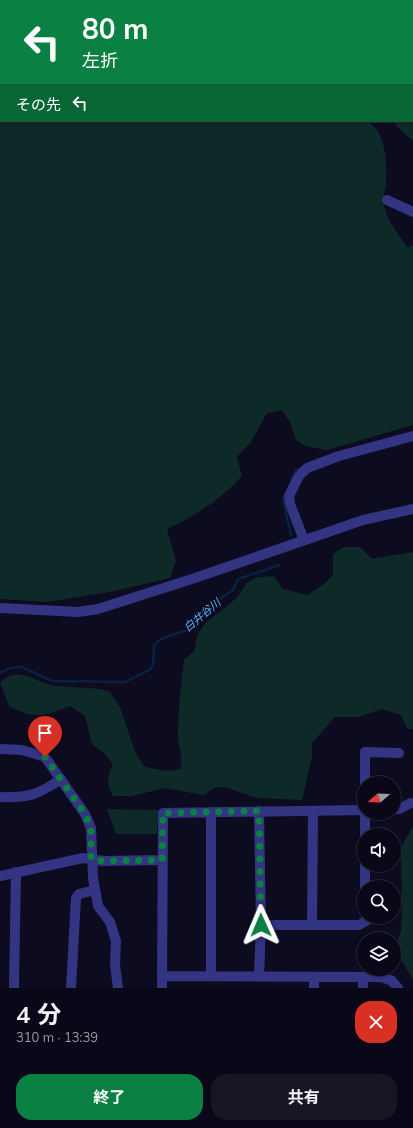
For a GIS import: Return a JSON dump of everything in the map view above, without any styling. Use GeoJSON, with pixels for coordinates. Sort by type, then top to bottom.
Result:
{"type":"FeatureCollection","features":[{"type":"Feature","properties":{"kind":"street"},"geometry":{"type":"LineString","coordinates":[[388,200],[413,212]]}},
{"type":"Feature","properties":{"kind":"street"},"geometry":{"type":"LineString","coordinates":[[304,540],[290,504],[289,496],[299,476],[307,468],[339,456],[413,436]]}},
{"type":"Feature","properties":{"kind":"street"},"geometry":{"type":"LineString","coordinates":[[0,608],[78,612],[98,609],[195,578],[363,520],[413,509]]}},
{"type":"Feature","properties":{"kind":"street"},"geometry":{"type":"LineString","coordinates":[[0,749],[22,750],[45,757],[85,814],[91,828],[91,859],[98,906],[110,922],[116,940],[115,965],[118,988]]}},
{"type":"Feature","properties":{"kind":"street"},"geometry":{"type":"LineString","coordinates":[[365,776],[365,752],[399,754]]}},
{"type":"Feature","properties":{"kind":"street"},"geometry":{"type":"LineString","coordinates":[[0,797],[23,797],[38,794],[61,779]]}},
{"type":"Feature","properties":{"kind":"street"},"geometry":{"type":"LineString","coordinates":[[401,808],[411,803]]}},
{"type":"Feature","properties":{"kind":"street"},"geometry":{"type":"LineString","coordinates":[[162,988],[163,813],[357,810]]}},
{"type":"Feature","properties":{"kind":"street"},"geometry":{"type":"LineString","coordinates":[[259,811],[261,925],[259,976]]}},
{"type":"Feature","properties":{"kind":"street"},"geometry":{"type":"LineString","coordinates":[[312,925],[313,811]]}},
{"type":"Feature","properties":{"kind":"street"},"geometry":{"type":"LineString","coordinates":[[211,812],[211,976]]}},
{"type":"Feature","properties":{"kind":"street"},"geometry":{"type":"LineString","coordinates":[[0,876],[82,858],[102,861],[162,860]]}},
{"type":"Feature","properties":{"kind":"street"},"geometry":{"type":"LineString","coordinates":[[14,988],[16,872]]}},
{"type":"Feature","properties":{"kind":"street"},"geometry":{"type":"LineString","coordinates":[[71,988],[76,898],[79,894],[95,890]]}},
{"type":"Feature","properties":{"kind":"street"},"geometry":{"type":"LineString","coordinates":[[261,925],[361,924]]}},
{"type":"Feature","properties":{"kind":"street"},"geometry":{"type":"LineString","coordinates":[[162,976],[382,977],[392,982],[398,988]]}},
{"type":"Feature","properties":{"kind":"street"},"geometry":{"type":"LineString","coordinates":[[314,976],[314,988]]}},
{"type":"Feature","properties":{"kind":"street"},"geometry":{"type":"LineString","coordinates":[[363,977],[363,988]]}},
{"type":"Feature","properties":{"kind":"green space"},"geometry":{"type":"Polygon","coordinates":[[[0,122],[367,122],[373,126],[382,140],[386,158],[386,184],[383,201],[386,212],[394,228],[408,248],[413,245],[413,425],[327,450],[305,446],[296,440],[290,422],[282,410],[267,413],[251,442],[237,457],[242,476],[226,492],[208,506],[167,529],[176,561],[170,578],[115,591],[47,602],[0,599],[0,122]]]}},
{"type":"Feature","properties":{"kind":"green space"},"geometry":{"type":"Polygon","coordinates":[[[394,122],[413,122],[413,141],[397,127],[394,122]]]}},
{"type":"Feature","properties":{"kind":"green space"},"geometry":{"type":"Polygon","coordinates":[[[344,547],[360,547],[372,559],[413,552],[413,729],[407,729],[401,715],[382,709],[358,717],[335,717],[312,743],[312,757],[302,800],[256,798],[228,788],[216,787],[203,795],[165,788],[132,796],[113,796],[109,788],[108,780],[109,773],[113,765],[105,754],[92,744],[85,716],[70,706],[46,715],[33,715],[9,706],[0,683],[11,675],[25,675],[42,682],[58,686],[92,688],[109,691],[120,707],[136,754],[145,767],[168,771],[180,769],[181,756],[178,740],[178,726],[184,660],[195,650],[196,640],[204,625],[230,604],[245,585],[255,578],[274,576],[283,589],[307,595],[324,584],[333,575],[333,554],[344,547]]]}},
{"type":"Feature","properties":{"kind":"green space"},"geometry":{"type":"Polygon","coordinates":[[[107,809],[158,810],[157,834],[116,834],[107,809]]]}},
{"type":"Feature","properties":{"kind":"green space"},"geometry":{"type":"Polygon","coordinates":[[[413,827],[413,980],[401,958],[401,856],[403,843],[413,827]]]}},
{"type":"Feature","properties":{"kind":"waterway","name":"白井谷川"},"geometry":{"type":"LineString","coordinates":[[291,535],[283,500],[296,470],[302,467]]}},
{"type":"Feature","properties":{"kind":"waterway","name":"白井谷川"},"geometry":{"type":"LineString","coordinates":[[0,673],[10,668],[22,667],[52,681],[125,682],[151,669],[153,664],[154,645],[163,638],[187,630],[213,604],[233,590],[238,579],[280,565]]}},
{"type":"Feature","properties":{"kind":"route"},"geometry":{"type":"LineString","coordinates":[[45,757],[85,814],[91,828],[91,859],[102,861],[162,860],[163,813],[259,811],[261,925]]}}]}
